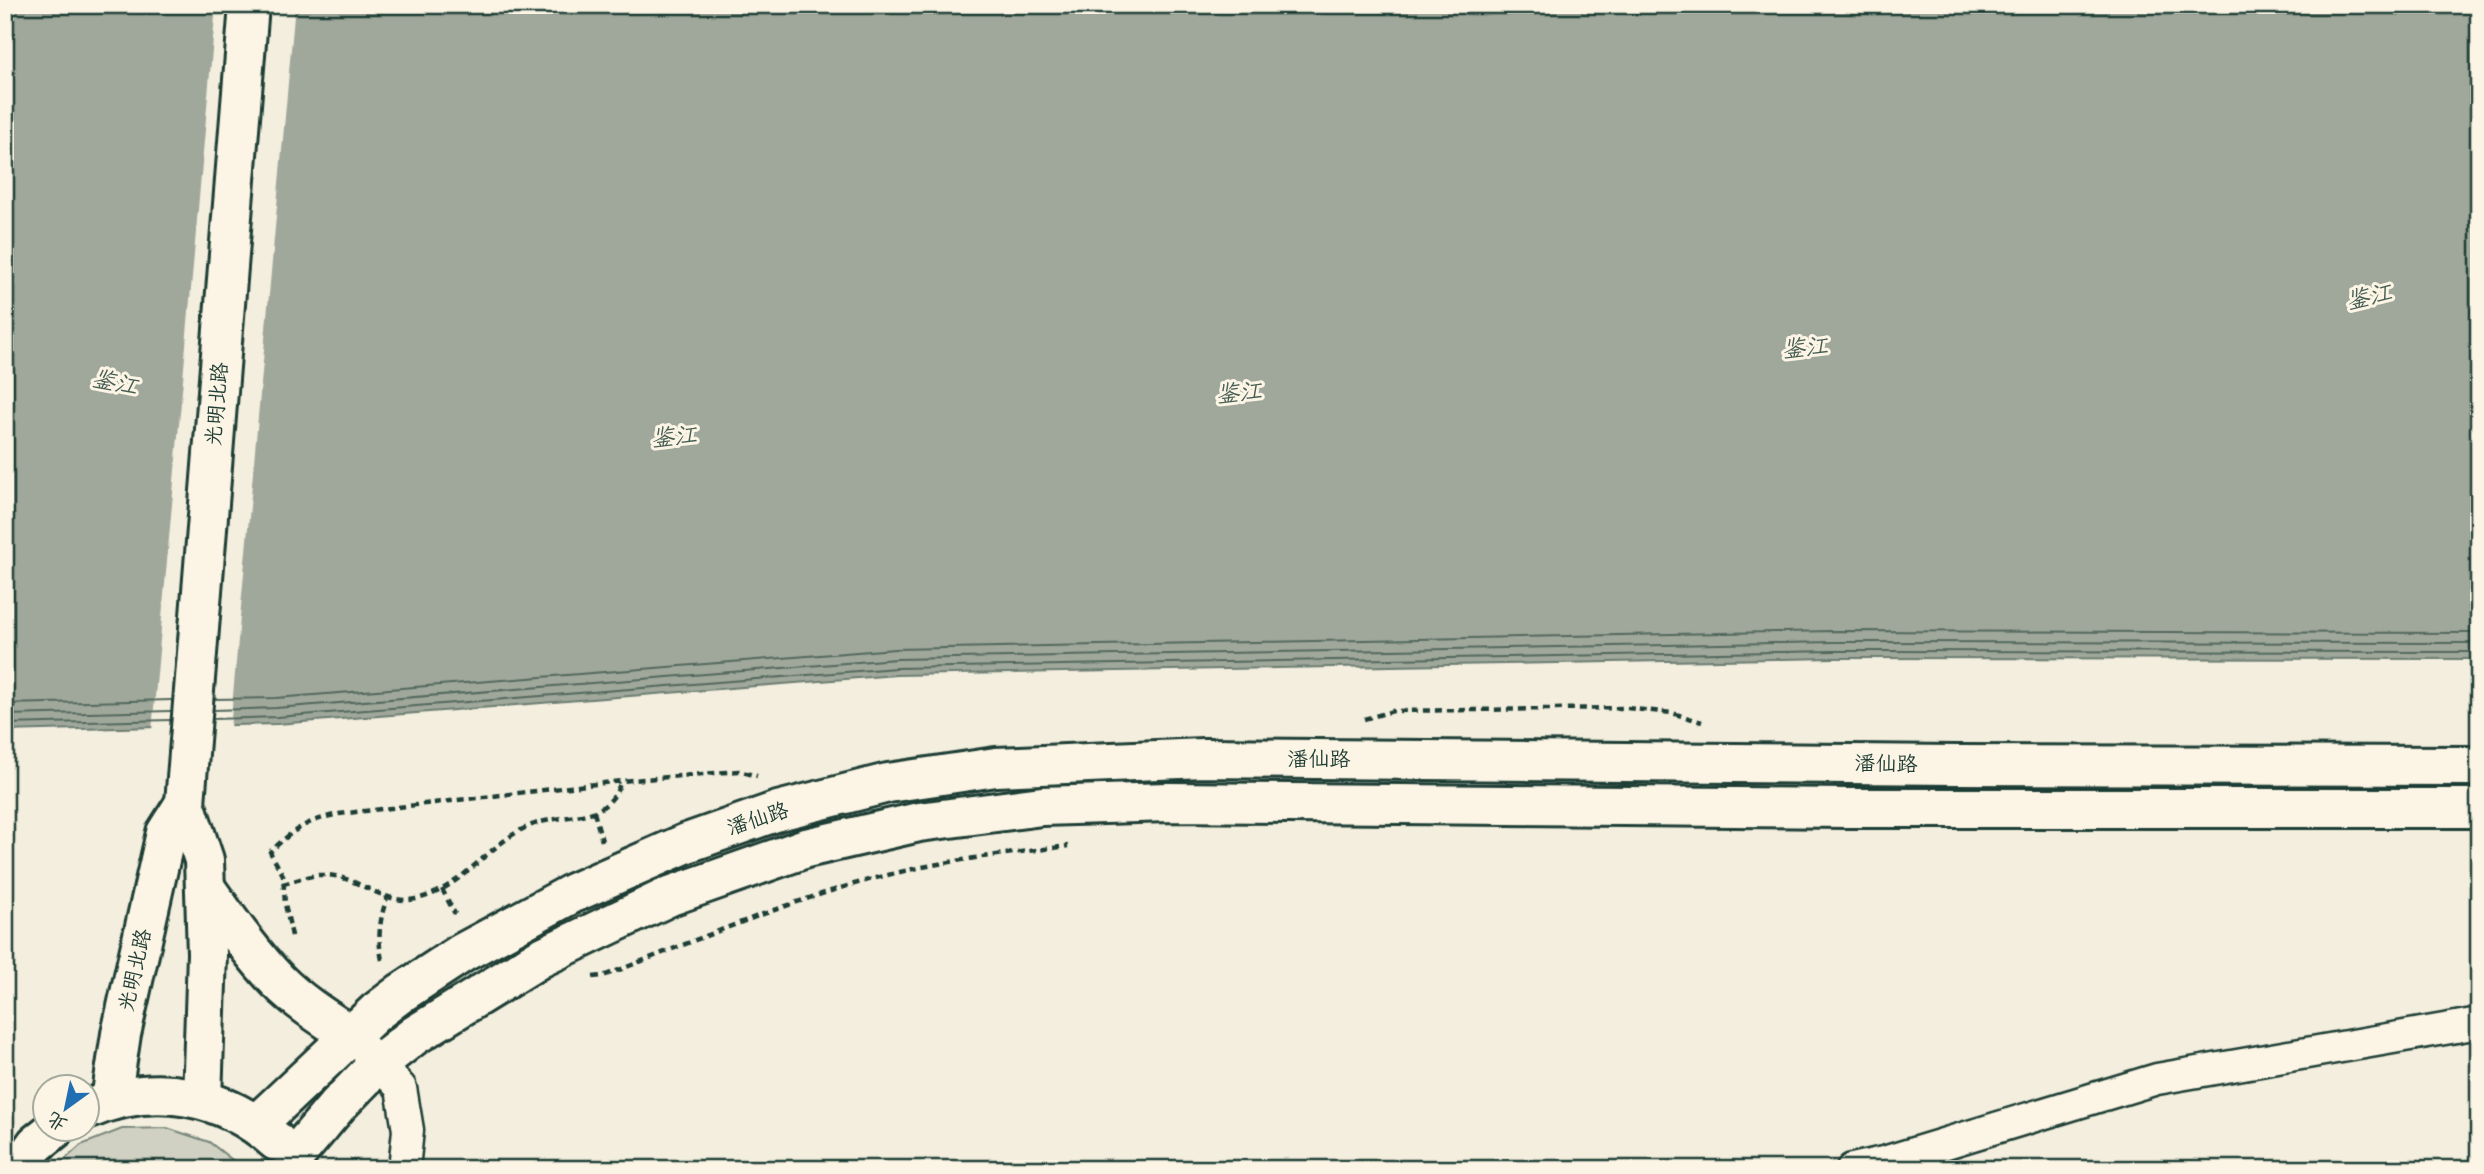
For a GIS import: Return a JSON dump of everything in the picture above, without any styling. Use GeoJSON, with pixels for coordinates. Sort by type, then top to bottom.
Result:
{"type":"FeatureCollection","features":[{"type":"Feature","properties":{"kind":"street","name":"光明北路"},"geometry":{"type":"LineString","coordinates":[[202,1099],[207,954],[204,860],[185,803],[250,5]]}},
{"type":"Feature","properties":{"kind":"street","name":"潘仙路"},"geometry":{"type":"LineString","coordinates":[[257,1124],[376,1012],[462,953],[573,893],[687,843],[778,811],[888,783],[996,767],[1203,758],[2479,766]]}},
{"type":"Feature","properties":{"kind":"street","name":"潘仙路"},"geometry":{"type":"LineString","coordinates":[[297,1163],[337,1106],[379,1063],[415,1035],[540,958],[670,896],[806,848],[919,822],[1042,806],[1168,802],[1848,808],[2479,808]]}},
{"type":"Feature","properties":{"kind":"street","name":"光明北路"},"geometry":{"type":"LineString","coordinates":[[102,1095],[121,1034],[166,834],[185,803]]}},
{"type":"Feature","properties":{"kind":"street"},"geometry":{"type":"LineString","coordinates":[[205,887],[279,981],[312,1010],[352,1036],[401,1088],[408,1130],[404,1169]]}},
{"type":"Feature","properties":{"kind":"street"},"geometry":{"type":"LineString","coordinates":[[1852,1169],[1887,1161],[2157,1079],[2479,1023]]}},
{"type":"Feature","properties":{"kind":"street","name":"光明北路"},"geometry":{"type":"LineString","coordinates":[[102,1104],[156,1093],[202,1099],[231,1109],[257,1124],[297,1163]]}},
{"type":"Feature","properties":{"kind":"street"},"geometry":{"type":"LineString","coordinates":[[18,1169],[39,1142]]}},
{"type":"Feature","properties":{"kind":"path"},"geometry":{"type":"LineString","coordinates":[[294,944],[289,928],[283,875],[270,852],[292,831],[313,819],[621,781],[739,771],[761,777]]}},
{"type":"Feature","properties":{"kind":"path"},"geometry":{"type":"LineString","coordinates":[[283,884],[326,875],[387,897],[414,900],[442,889],[506,838],[525,827],[542,821],[594,812],[612,802],[621,781]]}},
{"type":"Feature","properties":{"kind":"path"},"geometry":{"type":"LineString","coordinates":[[594,812],[603,841]]}},
{"type":"Feature","properties":{"kind":"path"},"geometry":{"type":"LineString","coordinates":[[592,846],[614,836]]}},
{"type":"Feature","properties":{"kind":"path"},"geometry":{"type":"LineString","coordinates":[[581,978],[603,976],[786,906],[884,876],[985,857],[1080,845]]}},
{"type":"Feature","properties":{"kind":"path"},"geometry":{"type":"LineString","coordinates":[[442,889],[457,918],[449,923]]}},
{"type":"Feature","properties":{"kind":"path"},"geometry":{"type":"LineString","coordinates":[[384,967],[379,943],[379,922],[387,897]]}},
{"type":"Feature","properties":{"kind":"shaded area"},"geometry":{"type":"Polygon","coordinates":[[[167,1128],[209,1142],[244,1169],[54,1169],[81,1145],[102,1142],[102,1137],[122,1129],[167,1128]]]}},
{"type":"Feature","properties":{"kind":"water","name":"鉴江"},"geometry":{"type":"Polygon","coordinates":[[[5,5],[2479,5],[2479,659],[1833,658],[896,675],[277,724],[5,731],[5,5]]]}},
{"type":"Feature","properties":{"kind":"pier"},"geometry":{"type":"Polygon","coordinates":[[[216,5],[295,5],[230,729],[152,731],[216,5]]]}}]}
